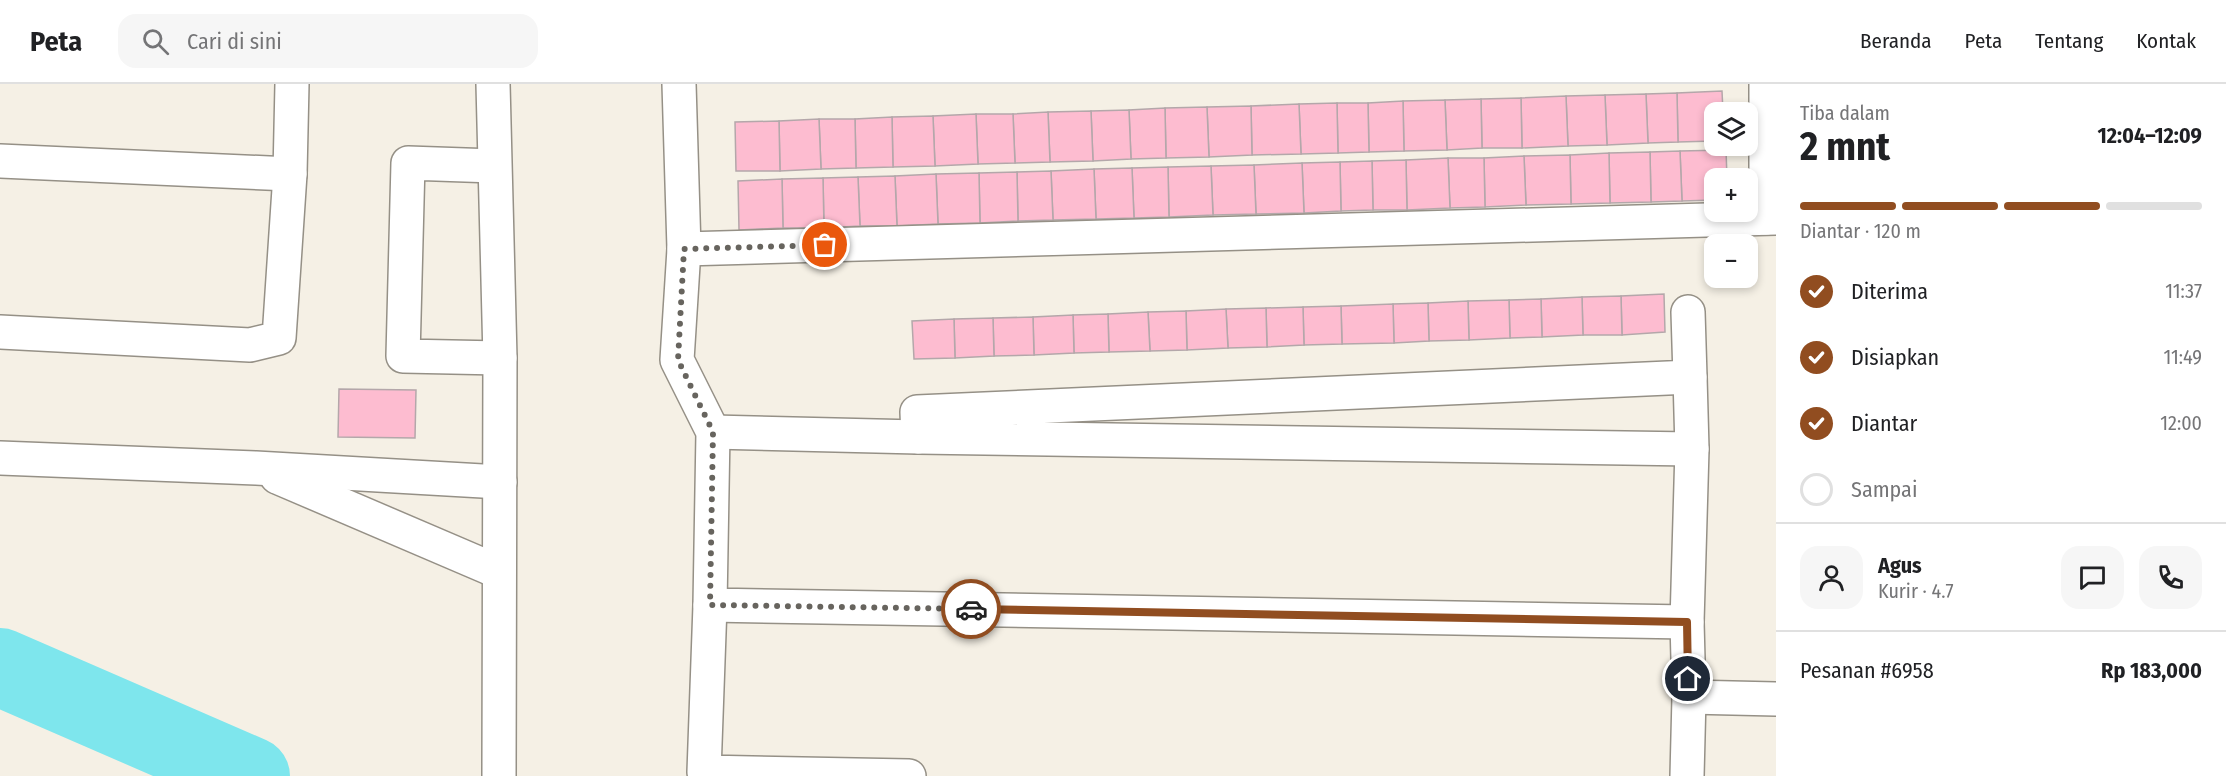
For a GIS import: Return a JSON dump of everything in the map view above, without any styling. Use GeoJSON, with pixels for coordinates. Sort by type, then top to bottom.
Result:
{"type":"FeatureCollection","features":[{"type":"Feature","properties":{"kind":"street"},"geometry":{"type":"LineString","coordinates":[[0,332],[250,345],[279,338],[290,174],[292,84]]}},
{"type":"Feature","properties":{"kind":"street"},"geometry":{"type":"LineString","coordinates":[[493,84],[500,358],[499,776]]}},
{"type":"Feature","properties":{"kind":"street"},"geometry":{"type":"LineString","coordinates":[[679,84],[684,249],[678,360],[713,432],[704,772],[909,776]]}},
{"type":"Feature","properties":{"kind":"street"},"geometry":{"type":"LineString","coordinates":[[684,249],[1771,218],[1766,84]]}},
{"type":"Feature","properties":{"kind":"street"},"geometry":{"type":"LineString","coordinates":[[0,161],[290,174]]}},
{"type":"Feature","properties":{"kind":"street"},"geometry":{"type":"LineString","coordinates":[[494,166],[408,163],[403,356],[500,358]]}},
{"type":"Feature","properties":{"kind":"street"},"geometry":{"type":"LineString","coordinates":[[1687,776],[1689,697],[1687,622],[1692,449],[1688,312]]}},
{"type":"Feature","properties":{"kind":"street"},"geometry":{"type":"LineString","coordinates":[[918,436],[917,412],[1690,377]]}},
{"type":"Feature","properties":{"kind":"street"},"geometry":{"type":"LineString","coordinates":[[713,432],[1692,449]]}},
{"type":"Feature","properties":{"kind":"street"},"geometry":{"type":"LineString","coordinates":[[0,458],[256,468],[500,482]]}},
{"type":"Feature","properties":{"kind":"street"},"geometry":{"type":"LineString","coordinates":[[256,468],[499,572]]}},
{"type":"Feature","properties":{"kind":"street"},"geometry":{"type":"LineString","coordinates":[[710,605],[1687,622]]}},
{"type":"Feature","properties":{"kind":"street"},"geometry":{"type":"LineString","coordinates":[[1689,697],[1776,699]]}},
{"type":"Feature","properties":{"kind":"building"},"geometry":{"type":"Polygon","coordinates":[[[1722,91],[1723,102],[1704,102],[1704,141],[1678,142],[1677,93],[1722,91]]]}},
{"type":"Feature","properties":{"kind":"building"},"geometry":{"type":"Polygon","coordinates":[[[1677,93],[1678,142],[1648,143],[1646,94],[1677,93]]]}},
{"type":"Feature","properties":{"kind":"building"},"geometry":{"type":"Polygon","coordinates":[[[1646,94],[1648,143],[1607,145],[1605,95],[1646,94]]]}},
{"type":"Feature","properties":{"kind":"building"},"geometry":{"type":"Polygon","coordinates":[[[1605,95],[1607,145],[1568,146],[1566,96],[1605,95]]]}},
{"type":"Feature","properties":{"kind":"building"},"geometry":{"type":"Polygon","coordinates":[[[1566,96],[1568,146],[1522,148],[1521,98],[1566,96]]]}},
{"type":"Feature","properties":{"kind":"building"},"geometry":{"type":"Polygon","coordinates":[[[1521,98],[1522,148],[1482,148],[1481,99],[1521,98]]]}},
{"type":"Feature","properties":{"kind":"building"},"geometry":{"type":"Polygon","coordinates":[[[1481,99],[1482,148],[1447,150],[1445,100],[1481,99]]]}},
{"type":"Feature","properties":{"kind":"building"},"geometry":{"type":"Polygon","coordinates":[[[1445,100],[1447,150],[1404,151],[1403,101],[1445,100]]]}},
{"type":"Feature","properties":{"kind":"building"},"geometry":{"type":"Polygon","coordinates":[[[1403,101],[1404,151],[1369,152],[1368,103],[1403,101]]]}},
{"type":"Feature","properties":{"kind":"building"},"geometry":{"type":"Polygon","coordinates":[[[1337,103],[1368,103],[1369,152],[1338,153],[1337,103]]]}},
{"type":"Feature","properties":{"kind":"building"},"geometry":{"type":"Polygon","coordinates":[[[1337,103],[1338,153],[1301,154],[1299,104],[1337,103]]]}},
{"type":"Feature","properties":{"kind":"building"},"geometry":{"type":"Polygon","coordinates":[[[1299,104],[1301,154],[1252,155],[1251,106],[1299,104]]]}},
{"type":"Feature","properties":{"kind":"building"},"geometry":{"type":"Polygon","coordinates":[[[1251,106],[1252,155],[1209,157],[1207,107],[1251,106]]]}},
{"type":"Feature","properties":{"kind":"building"},"geometry":{"type":"Polygon","coordinates":[[[1207,107],[1209,157],[1166,158],[1165,108],[1207,107]]]}},
{"type":"Feature","properties":{"kind":"building"},"geometry":{"type":"Polygon","coordinates":[[[1165,108],[1166,158],[1131,159],[1129,110],[1165,108]]]}},
{"type":"Feature","properties":{"kind":"building"},"geometry":{"type":"Polygon","coordinates":[[[1129,110],[1131,159],[1093,161],[1091,111],[1129,110]]]}},
{"type":"Feature","properties":{"kind":"building"},"geometry":{"type":"Polygon","coordinates":[[[1091,111],[1093,161],[1050,162],[1048,112],[1091,111]]]}},
{"type":"Feature","properties":{"kind":"building"},"geometry":{"type":"Polygon","coordinates":[[[1048,112],[1050,162],[1015,163],[1013,114],[1048,112]]]}},
{"type":"Feature","properties":{"kind":"building"},"geometry":{"type":"Polygon","coordinates":[[[976,114],[1013,114],[1015,163],[978,164],[976,114]]]}},
{"type":"Feature","properties":{"kind":"building"},"geometry":{"type":"Polygon","coordinates":[[[976,114],[978,164],[935,166],[933,116],[976,114]]]}},
{"type":"Feature","properties":{"kind":"building"},"geometry":{"type":"Polygon","coordinates":[[[933,116],[935,166],[893,167],[892,117],[933,116]]]}},
{"type":"Feature","properties":{"kind":"building"},"geometry":{"type":"Polygon","coordinates":[[[892,117],[893,167],[856,168],[855,119],[892,117]]]}},
{"type":"Feature","properties":{"kind":"building"},"geometry":{"type":"Polygon","coordinates":[[[819,119],[855,119],[856,168],[821,169],[819,119]]]}},
{"type":"Feature","properties":{"kind":"building"},"geometry":{"type":"Polygon","coordinates":[[[819,119],[821,169],[780,171],[779,121],[819,119]]]}},
{"type":"Feature","properties":{"kind":"building"},"geometry":{"type":"Polygon","coordinates":[[[779,121],[780,171],[736,171],[735,122],[779,121]]]}},
{"type":"Feature","properties":{"kind":"building"},"geometry":{"type":"Polygon","coordinates":[[[1704,150],[1704,156],[1726,156],[1727,168],[1704,168],[1704,200],[1682,201],[1680,151],[1704,150]]]}},
{"type":"Feature","properties":{"kind":"building"},"geometry":{"type":"Polygon","coordinates":[[[1680,151],[1682,201],[1651,202],[1650,152],[1680,151]]]}},
{"type":"Feature","properties":{"kind":"building"},"geometry":{"type":"Polygon","coordinates":[[[1650,152],[1651,202],[1610,203],[1609,153],[1650,152]]]}},
{"type":"Feature","properties":{"kind":"building"},"geometry":{"type":"Polygon","coordinates":[[[1609,153],[1610,203],[1571,204],[1570,155],[1609,153]]]}},
{"type":"Feature","properties":{"kind":"building"},"geometry":{"type":"Polygon","coordinates":[[[1570,155],[1571,204],[1526,205],[1524,156],[1570,155]]]}},
{"type":"Feature","properties":{"kind":"building"},"geometry":{"type":"Polygon","coordinates":[[[1524,156],[1526,205],[1485,207],[1484,158],[1524,156]]]}},
{"type":"Feature","properties":{"kind":"building"},"geometry":{"type":"Polygon","coordinates":[[[1448,158],[1484,158],[1485,207],[1450,208],[1448,158]]]}},
{"type":"Feature","properties":{"kind":"building"},"geometry":{"type":"Polygon","coordinates":[[[1448,158],[1450,208],[1407,210],[1406,160],[1448,158]]]}},
{"type":"Feature","properties":{"kind":"building"},"geometry":{"type":"Polygon","coordinates":[[[1406,160],[1407,210],[1373,210],[1372,161],[1406,160]]]}},
{"type":"Feature","properties":{"kind":"building"},"geometry":{"type":"Polygon","coordinates":[[[1372,161],[1373,210],[1341,211],[1340,162],[1372,161]]]}},
{"type":"Feature","properties":{"kind":"building"},"geometry":{"type":"Polygon","coordinates":[[[1340,162],[1341,211],[1304,213],[1302,163],[1340,162]]]}},
{"type":"Feature","properties":{"kind":"building"},"geometry":{"type":"Polygon","coordinates":[[[1302,163],[1304,213],[1256,214],[1254,165],[1302,163]]]}},
{"type":"Feature","properties":{"kind":"building"},"geometry":{"type":"Polygon","coordinates":[[[1254,165],[1256,214],[1213,215],[1211,166],[1254,165]]]}},
{"type":"Feature","properties":{"kind":"building"},"geometry":{"type":"Polygon","coordinates":[[[1211,166],[1213,215],[1169,217],[1168,167],[1211,166]]]}},
{"type":"Feature","properties":{"kind":"building"},"geometry":{"type":"Polygon","coordinates":[[[1168,167],[1169,217],[1134,218],[1132,168],[1168,167]]]}},
{"type":"Feature","properties":{"kind":"building"},"geometry":{"type":"Polygon","coordinates":[[[1132,168],[1134,218],[1096,219],[1094,169],[1132,168]]]}},
{"type":"Feature","properties":{"kind":"building"},"geometry":{"type":"Polygon","coordinates":[[[1094,169],[1096,219],[1053,220],[1051,171],[1094,169]]]}},
{"type":"Feature","properties":{"kind":"building"},"geometry":{"type":"Polygon","coordinates":[[[1051,171],[1053,220],[1018,221],[1017,172],[1051,171]]]}},
{"type":"Feature","properties":{"kind":"building"},"geometry":{"type":"Polygon","coordinates":[[[1017,172],[1018,221],[980,223],[979,173],[1017,172]]]}},
{"type":"Feature","properties":{"kind":"building"},"geometry":{"type":"Polygon","coordinates":[[[979,173],[980,223],[938,224],[936,174],[979,173]]]}},
{"type":"Feature","properties":{"kind":"building"},"geometry":{"type":"Polygon","coordinates":[[[936,174],[938,224],[897,226],[895,176],[936,174]]]}},
{"type":"Feature","properties":{"kind":"building"},"geometry":{"type":"Polygon","coordinates":[[[895,176],[897,226],[860,226],[858,177],[895,176]]]}},
{"type":"Feature","properties":{"kind":"building"},"geometry":{"type":"Polygon","coordinates":[[[858,177],[860,226],[824,228],[823,178],[858,177]]]}},
{"type":"Feature","properties":{"kind":"building"},"geometry":{"type":"Polygon","coordinates":[[[823,178],[824,228],[783,228],[782,179],[823,178]]]}},
{"type":"Feature","properties":{"kind":"building"},"geometry":{"type":"Polygon","coordinates":[[[782,179],[783,228],[739,230],[738,181],[782,179]]]}},
{"type":"Feature","properties":{"kind":"building"},"geometry":{"type":"Polygon","coordinates":[[[1664,294],[1665,332],[1622,335],[1621,296],[1664,294]]]}},
{"type":"Feature","properties":{"kind":"building"},"geometry":{"type":"Polygon","coordinates":[[[1621,296],[1622,335],[1583,335],[1582,297],[1621,296]]]}},
{"type":"Feature","properties":{"kind":"building"},"geometry":{"type":"Polygon","coordinates":[[[1582,297],[1583,335],[1542,337],[1541,299],[1582,297]]]}},
{"type":"Feature","properties":{"kind":"building"},"geometry":{"type":"Polygon","coordinates":[[[1541,299],[1542,337],[1510,338],[1509,300],[1541,299]]]}},
{"type":"Feature","properties":{"kind":"building"},"geometry":{"type":"Polygon","coordinates":[[[1509,300],[1510,338],[1469,340],[1468,301],[1509,300]]]}},
{"type":"Feature","properties":{"kind":"building"},"geometry":{"type":"Polygon","coordinates":[[[1468,301],[1469,340],[1429,341],[1428,303],[1468,301]]]}},
{"type":"Feature","properties":{"kind":"building"},"geometry":{"type":"Polygon","coordinates":[[[1428,303],[1429,341],[1394,343],[1393,304],[1428,303]]]}},
{"type":"Feature","properties":{"kind":"building"},"geometry":{"type":"Polygon","coordinates":[[[1393,304],[1394,343],[1342,344],[1341,306],[1393,304]]]}},
{"type":"Feature","properties":{"kind":"building"},"geometry":{"type":"Polygon","coordinates":[[[1341,306],[1342,344],[1304,345],[1303,307],[1341,306]]]}},
{"type":"Feature","properties":{"kind":"building"},"geometry":{"type":"Polygon","coordinates":[[[1303,307],[1304,345],[1267,347],[1266,308],[1303,307]]]}},
{"type":"Feature","properties":{"kind":"building"},"geometry":{"type":"Polygon","coordinates":[[[1266,308],[1267,347],[1228,348],[1226,309],[1266,308]]]}},
{"type":"Feature","properties":{"kind":"building"},"geometry":{"type":"Polygon","coordinates":[[[1226,309],[1228,348],[1187,350],[1186,311],[1226,309]]]}},
{"type":"Feature","properties":{"kind":"building"},"geometry":{"type":"Polygon","coordinates":[[[1186,311],[1187,350],[1150,351],[1148,312],[1186,311]]]}},
{"type":"Feature","properties":{"kind":"building"},"geometry":{"type":"Polygon","coordinates":[[[1148,312],[1150,351],[1109,352],[1108,314],[1148,312]]]}},
{"type":"Feature","properties":{"kind":"building"},"geometry":{"type":"Polygon","coordinates":[[[1108,314],[1109,352],[1074,353],[1073,315],[1108,314]]]}},
{"type":"Feature","properties":{"kind":"building"},"geometry":{"type":"Polygon","coordinates":[[[1073,315],[1074,353],[1034,355],[1033,317],[1073,315]]]}},
{"type":"Feature","properties":{"kind":"building"},"geometry":{"type":"Polygon","coordinates":[[[1033,317],[1034,355],[994,356],[993,318],[1033,317]]]}},
{"type":"Feature","properties":{"kind":"building"},"geometry":{"type":"Polygon","coordinates":[[[993,318],[994,356],[955,358],[954,319],[993,318]]]}},
{"type":"Feature","properties":{"kind":"building"},"geometry":{"type":"Polygon","coordinates":[[[954,319],[955,358],[914,359],[912,321],[954,319]]]}},
{"type":"Feature","properties":{"kind":"building"},"geometry":{"type":"Polygon","coordinates":[[[339,389],[416,390],[415,438],[338,437],[339,389]]]}},
{"type":"Feature","properties":{"kind":"waterway"},"geometry":{"type":"LineString","coordinates":[[0,667],[251,776]]}},
{"type":"Feature","properties":{"kind":"way so far"},"geometry":{"type":"LineString","coordinates":[[825,245],[684,249],[678,360],[713,432],[710,605],[971,609]]}},
{"type":"Feature","properties":{"kind":"route"},"geometry":{"type":"LineString","coordinates":[[971,609],[1687,622],[1688,679]]}}]}
